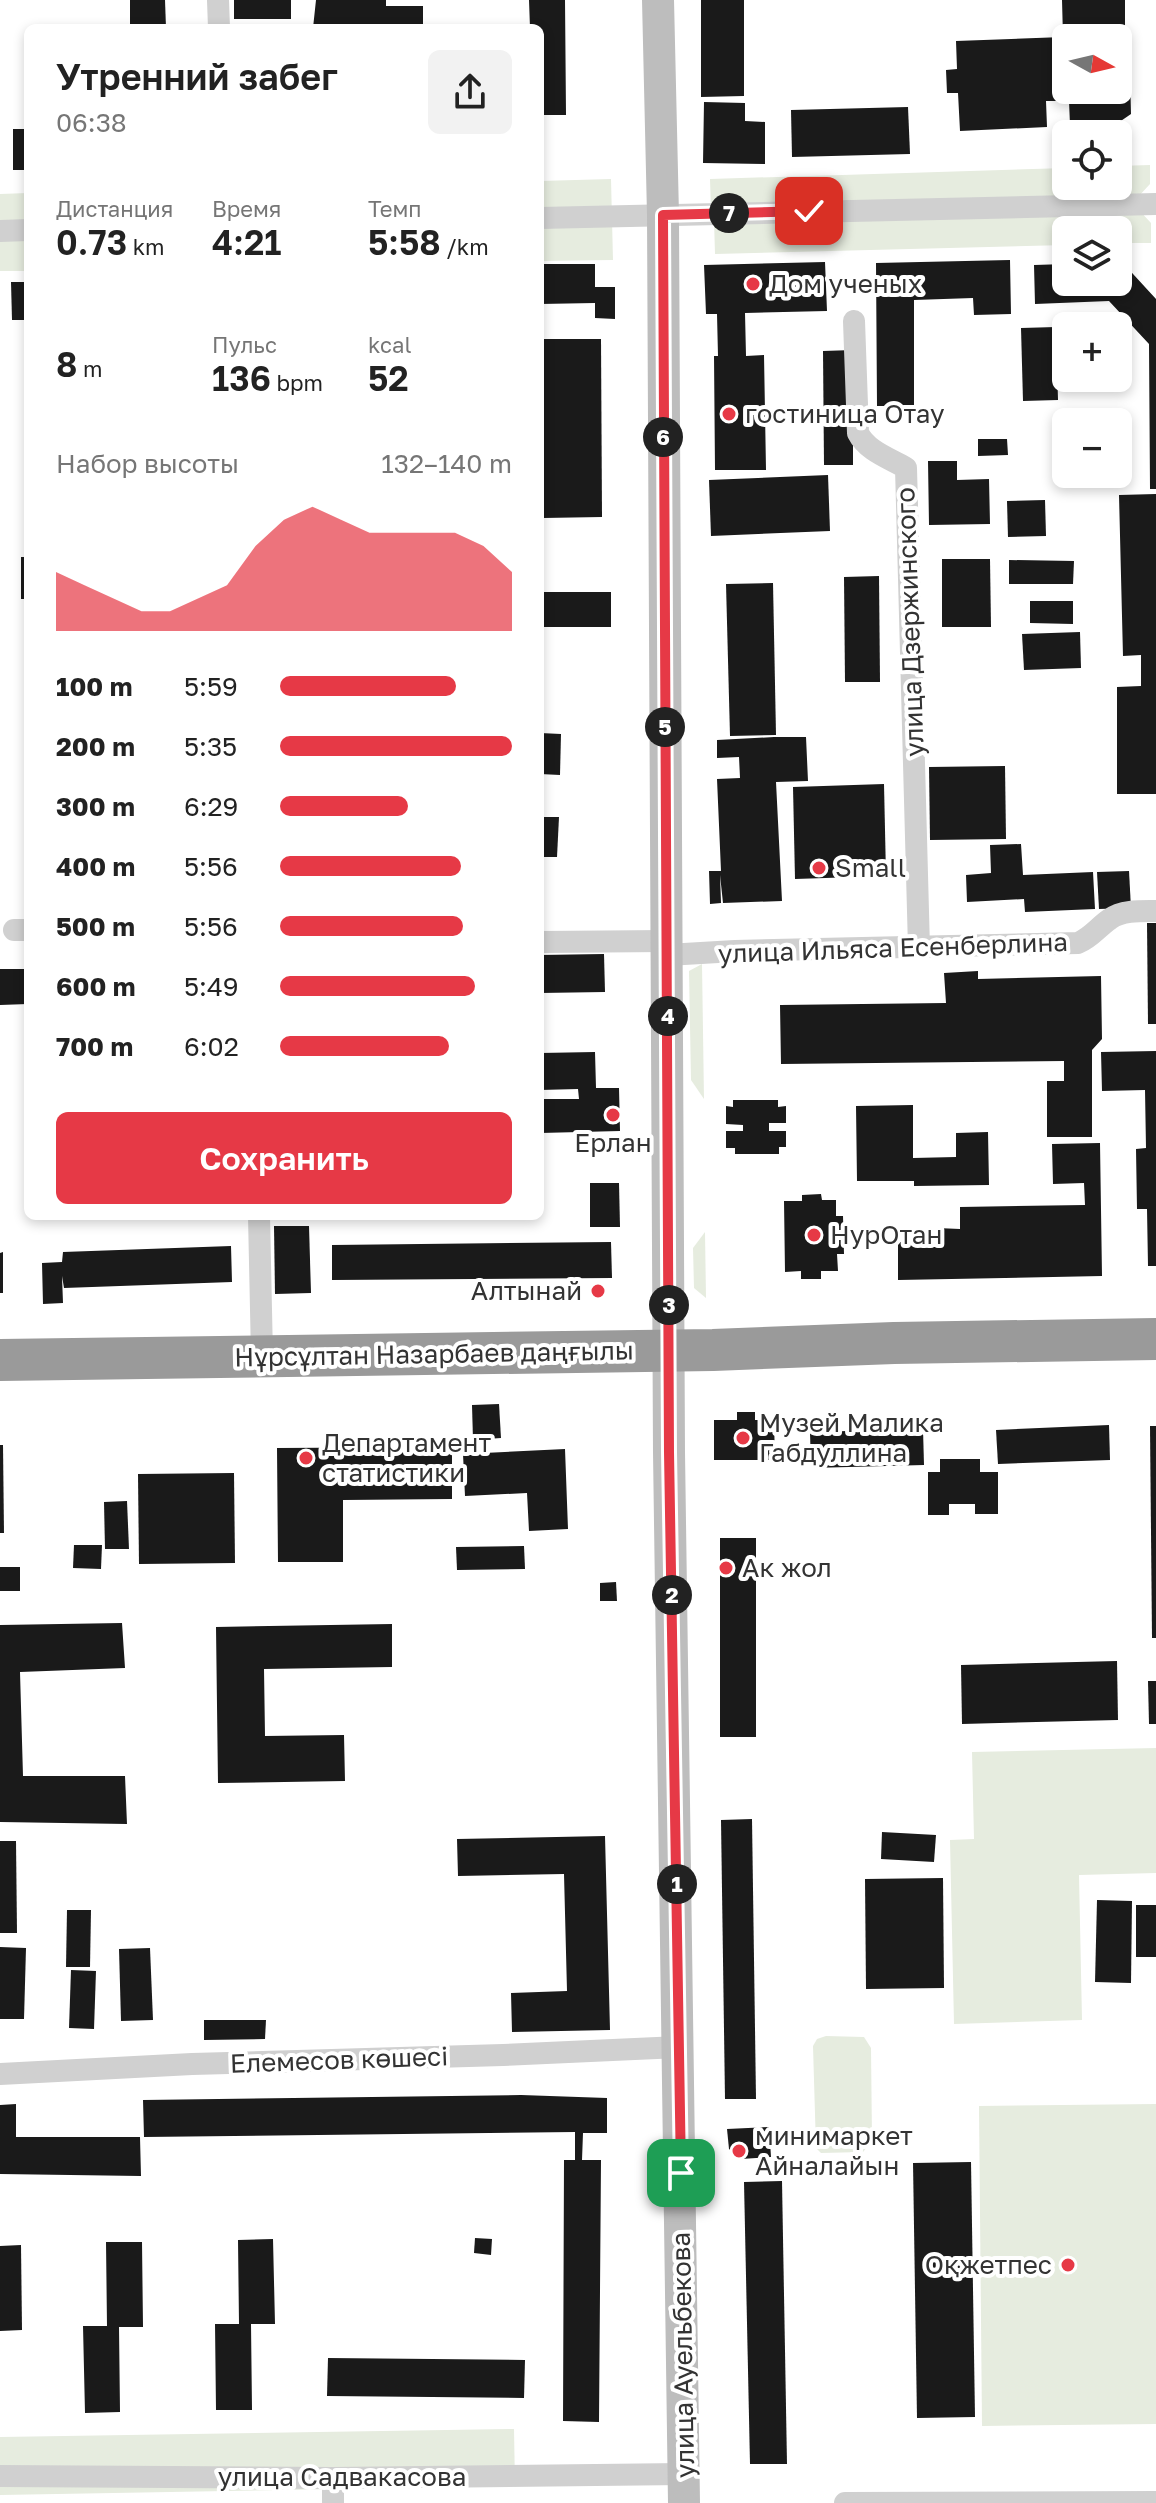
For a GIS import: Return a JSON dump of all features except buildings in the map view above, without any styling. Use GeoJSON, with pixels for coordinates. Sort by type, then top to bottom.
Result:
{"type":"FeatureCollection","features":[{"type":"Feature","properties":{"kind":"highway"},"geometry":{"type":"LineString","coordinates":[[1062,1339],[1156,1324]]}},
{"type":"Feature","properties":{"kind":"highway"},"geometry":{"type":"LineString","coordinates":[[1062,1339],[1156,1353]]}},
{"type":"Feature","properties":{"kind":"highway","name":"Нұрсұлтан Назарбаев даңғылы"},"geometry":{"type":"LineString","coordinates":[[0,1360],[669,1351],[1156,1339]]}},
{"type":"Feature","properties":{"kind":"street"},"geometry":{"type":"LineString","coordinates":[[218,0],[219,24]]}},
{"type":"Feature","properties":{"kind":"street","name":"улица Ауельбекова"},"geometry":{"type":"LineString","coordinates":[[658,0],[663,215],[669,1351],[684,2488]]}},
{"type":"Feature","properties":{"kind":"street"},"geometry":{"type":"LineString","coordinates":[[544,218],[1156,204]]}},
{"type":"Feature","properties":{"kind":"street"},"geometry":{"type":"LineString","coordinates":[[0,231],[24,230]]}},
{"type":"Feature","properties":{"kind":"street","name":"улица Дзержинского"},"geometry":{"type":"LineString","coordinates":[[854,321],[858,433],[867,446],[906,468],[919,948]]}},
{"type":"Feature","properties":{"kind":"street","name":"улица Ильяса Есенберлина"},"geometry":{"type":"LineString","coordinates":[[544,942],[735,951],[1078,943],[1089,938],[1110,918],[1125,913],[1156,911]]}},
{"type":"Feature","properties":{"kind":"street"},"geometry":{"type":"LineString","coordinates":[[259,1220],[262,1356]]}},
{"type":"Feature","properties":{"kind":"street","name":"Елемесов көшесі"},"geometry":{"type":"LineString","coordinates":[[0,2074],[206,2063],[679,2047]]}},
{"type":"Feature","properties":{"kind":"street","name":"улица Садвакасова"},"geometry":{"type":"LineString","coordinates":[[0,2476],[555,2477],[684,2488]]}},
{"type":"Feature","properties":{"kind":"street"},"geometry":{"type":"LineString","coordinates":[[333,2478],[333,2503]]}},
{"type":"Feature","properties":{"kind":"street"},"geometry":{"type":"LineString","coordinates":[[845,2503],[1156,2502]]}},
{"type":"Feature","properties":{"kind":"shaded area"},"geometry":{"type":"Polygon","coordinates":[[[1150,165],[1150,184],[1138,197],[1132,197],[1132,166],[1150,165]]]}},
{"type":"Feature","properties":{"kind":"shaded area"},"geometry":{"type":"Polygon","coordinates":[[[1052,168],[1052,200],[711,210],[710,179],[1052,168]]]}},
{"type":"Feature","properties":{"kind":"shaded area"},"geometry":{"type":"Polygon","coordinates":[[[611,179],[613,260],[544,261],[544,181],[611,179]]]}},
{"type":"Feature","properties":{"kind":"shaded area"},"geometry":{"type":"Polygon","coordinates":[[[24,193],[24,271],[0,271],[0,194],[24,193]]]}},
{"type":"Feature","properties":{"kind":"shaded area"},"geometry":{"type":"Polygon","coordinates":[[[1138,209],[1151,223],[1151,243],[1132,243],[1132,216],[1052,216],[1052,245],[715,254],[714,220],[1138,209]]]}},
{"type":"Feature","properties":{"kind":"shaded area"},"geometry":{"type":"Polygon","coordinates":[[[702,964],[704,1099],[691,1080],[689,971],[702,964]]]}},
{"type":"Feature","properties":{"kind":"shaded area"},"geometry":{"type":"Polygon","coordinates":[[[705,1232],[706,1298],[694,1288],[693,1248],[705,1232]]]}},
{"type":"Feature","properties":{"kind":"shaded area"},"geometry":{"type":"Polygon","coordinates":[[[1156,1748],[1156,1873],[1079,1875],[1082,2020],[954,2024],[950,1840],[974,1839],[972,1752],[1156,1748]]]}},
{"type":"Feature","properties":{"kind":"shaded area"},"geometry":{"type":"Polygon","coordinates":[[[826,2036],[864,2037],[871,2048],[872,2141],[863,2152],[821,2153],[816,2148],[813,2046],[817,2039],[826,2036]]]}},
{"type":"Feature","properties":{"kind":"shaded area","name":"Оқжетпес"},"geometry":{"type":"Polygon","coordinates":[[[1156,2104],[1156,2424],[982,2426],[979,2106],[1156,2104]]]}},
{"type":"Feature","properties":{"kind":"shaded area"},"geometry":{"type":"Polygon","coordinates":[[[514,2429],[515,2486],[0,2495],[0,2437],[514,2429]]]}},
{"type":"Feature","properties":{"kind":"place","name":"Дом ученых"},"geometry":{"type":"Point","coordinates":[753,284]}},
{"type":"Feature","properties":{"kind":"place","name":"гостиница Отау"},"geometry":{"type":"Point","coordinates":[729,414]}},
{"type":"Feature","properties":{"kind":"place","name":"Small"},"geometry":{"type":"Point","coordinates":[819,868]}},
{"type":"Feature","properties":{"kind":"place","name":"Ерлан"},"geometry":{"type":"Point","coordinates":[613,1115]}},
{"type":"Feature","properties":{"kind":"place","name":"НурОтан"},"geometry":{"type":"Point","coordinates":[814,1235]}},
{"type":"Feature","properties":{"kind":"place","name":"Алтынай"},"geometry":{"type":"Point","coordinates":[598,1291]}},
{"type":"Feature","properties":{"kind":"place","name":"Музей Малика Габдуллина"},"geometry":{"type":"Point","coordinates":[743,1438]}},
{"type":"Feature","properties":{"kind":"place","name":"Департамент статистики"},"geometry":{"type":"Point","coordinates":[306,1458]}},
{"type":"Feature","properties":{"kind":"place","name":"Ак жол"},"geometry":{"type":"Point","coordinates":[726,1568]}},
{"type":"Feature","properties":{"kind":"place","name":"минимаркет Айналайын"},"geometry":{"type":"Point","coordinates":[739,2151]}},
{"type":"Feature","properties":{"kind":"place","name":"Оқжетпес"},"geometry":{"type":"Point","coordinates":[1068,2265]}},
{"type":"Feature","properties":{"kind":"route"},"geometry":{"type":"LineString","coordinates":[[681,2173],[669,1452],[663,215],[809,211]]}}]}
